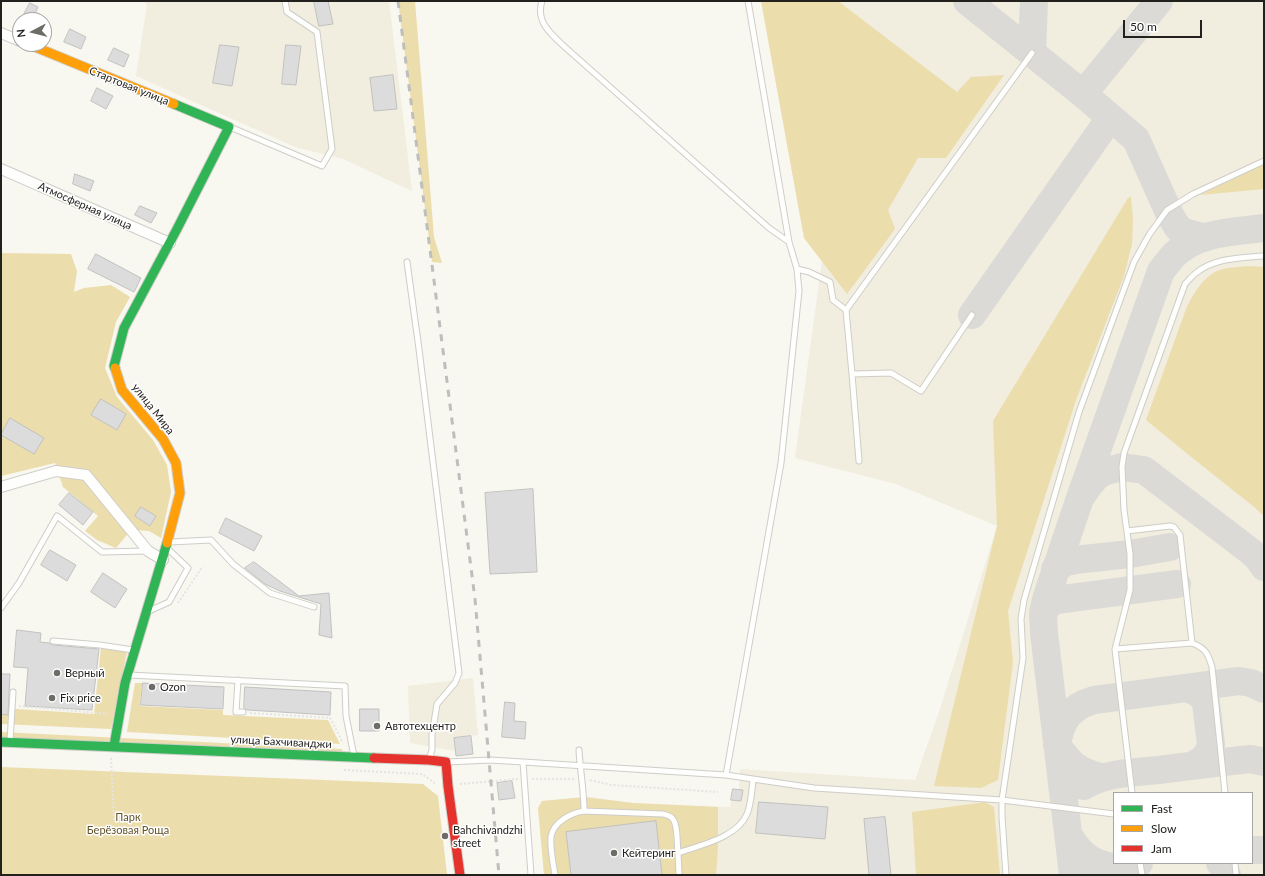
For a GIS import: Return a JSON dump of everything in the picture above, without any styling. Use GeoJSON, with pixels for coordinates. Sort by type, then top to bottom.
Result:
{"type":"FeatureCollection","features":[{"type":"Feature","properties":{"kind":"street"},"geometry":{"type":"LineString","coordinates":[[1,33],[12,38]]}},
{"type":"Feature","properties":{"kind":"street","name":"Стартовая улица"},"geometry":{"type":"LineString","coordinates":[[47,52],[229,127]]}},
{"type":"Feature","properties":{"kind":"street","name":"улица Мира"},"geometry":{"type":"LineString","coordinates":[[114,746],[128,675],[163,560],[180,493],[176,462],[163,439],[122,390],[114,366],[124,328],[170,243],[229,127]]}},
{"type":"Feature","properties":{"kind":"street","name":"Атмосферная улица"},"geometry":{"type":"LineString","coordinates":[[1,169],[170,243]]}},
{"type":"Feature","properties":{"kind":"street"},"geometry":{"type":"LineString","coordinates":[[1,487],[56,471],[86,475],[148,551],[163,560]]}},
{"type":"Feature","properties":{"kind":"street","name":"улица Бахчиванджи"},"geometry":{"type":"LineString","coordinates":[[5,742],[429,760],[446,762]]}},
{"type":"Feature","properties":{"kind":"street"},"geometry":{"type":"LineString","coordinates":[[446,762],[460,875]]}},
{"type":"Feature","properties":{"kind":"lane"},"geometry":{"type":"LineString","coordinates":[[229,127],[322,166],[332,149],[317,32],[287,12],[285,1]]}},
{"type":"Feature","properties":{"kind":"lane"},"geometry":{"type":"LineString","coordinates":[[542,1],[540,8],[545,28],[769,228],[789,242]]}},
{"type":"Feature","properties":{"kind":"lane"},"geometry":{"type":"LineString","coordinates":[[726,776],[781,463],[799,291],[797,269],[789,242],[748,1]]}},
{"type":"Feature","properties":{"kind":"lane"},"geometry":{"type":"LineString","coordinates":[[858,461],[846,310],[1032,53]]}},
{"type":"Feature","properties":{"kind":"lane"},"geometry":{"type":"LineString","coordinates":[[1006,875],[1002,800],[1022,658],[1021,620],[1024,600],[1079,412],[1134,262],[1149,235],[1167,210],[1193,194],[1264,161]]}},
{"type":"Feature","properties":{"kind":"lane"},"geometry":{"type":"LineString","coordinates":[[1132,792],[1115,649],[1130,590],[1130,554],[1126,532],[1122,468],[1124,453],[1186,284],[1195,273],[1206,266],[1221,261],[1262,256]]}},
{"type":"Feature","properties":{"kind":"lane"},"geometry":{"type":"LineString","coordinates":[[407,262],[459,672],[455,683],[437,704],[432,735],[432,750],[429,760]]}},
{"type":"Feature","properties":{"kind":"lane"},"geometry":{"type":"LineString","coordinates":[[797,269],[809,272],[830,282],[833,300],[846,310]]}},
{"type":"Feature","properties":{"kind":"lane"},"geometry":{"type":"LineString","coordinates":[[852,374],[891,373],[921,391],[972,315]]}},
{"type":"Feature","properties":{"kind":"lane"},"geometry":{"type":"LineString","coordinates":[[1,608],[19,582],[57,516],[102,552],[148,551]]}},
{"type":"Feature","properties":{"kind":"lane"},"geometry":{"type":"LineString","coordinates":[[1126,532],[1170,526],[1174,527],[1178,531],[1180,535],[1192,643]]}},
{"type":"Feature","properties":{"kind":"lane"},"geometry":{"type":"LineString","coordinates":[[167,545],[212,540],[233,564],[270,593],[314,607]]}},
{"type":"Feature","properties":{"kind":"lane"},"geometry":{"type":"LineString","coordinates":[[146,613],[169,602],[188,568],[167,545]]}},
{"type":"Feature","properties":{"kind":"lane"},"geometry":{"type":"LineString","coordinates":[[53,641],[135,650]]}},
{"type":"Feature","properties":{"kind":"lane"},"geometry":{"type":"LineString","coordinates":[[1115,649],[1192,643],[1200,646],[1206,651],[1212,667],[1225,792]]}},
{"type":"Feature","properties":{"kind":"lane"},"geometry":{"type":"LineString","coordinates":[[128,675],[345,686],[346,716],[354,757]]}},
{"type":"Feature","properties":{"kind":"lane"},"geometry":{"type":"LineString","coordinates":[[238,680],[236,712],[243,712]]}},
{"type":"Feature","properties":{"kind":"lane"},"geometry":{"type":"LineString","coordinates":[[5,742],[13,692]]}},
{"type":"Feature","properties":{"kind":"lane"},"geometry":{"type":"LineString","coordinates":[[579,750],[584,810]]}},
{"type":"Feature","properties":{"kind":"lane"},"geometry":{"type":"LineString","coordinates":[[446,762],[490,760],[726,776],[814,788],[1002,800],[1113,814]]}},
{"type":"Feature","properties":{"kind":"lane"},"geometry":{"type":"LineString","coordinates":[[523,762],[531,875]]}},
{"type":"Feature","properties":{"kind":"lane"},"geometry":{"type":"LineString","coordinates":[[678,853],[723,837],[738,826],[747,814],[753,780]]}},
{"type":"Feature","properties":{"kind":"lane"},"geometry":{"type":"LineString","coordinates":[[555,875],[551,837],[552,832],[567,816],[574,812],[584,810],[663,814],[671,817],[676,826],[679,875]]}},
{"type":"Feature","properties":{"kind":"lane"},"geometry":{"type":"LineString","coordinates":[[1140,864],[1142,875]]}},
{"type":"Feature","properties":{"kind":"lane"},"geometry":{"type":"LineString","coordinates":[[1235,864],[1236,875]]}},
{"type":"Feature","properties":{"kind":"path"},"geometry":{"type":"LineString","coordinates":[[243,712],[330,718],[345,748]]}},
{"type":"Feature","properties":{"kind":"path"},"geometry":{"type":"LineString","coordinates":[[111,758],[114,821]]}},
{"type":"Feature","properties":{"kind":"path"},"geometry":{"type":"LineString","coordinates":[[342,770],[422,774],[438,785]]}},
{"type":"Feature","properties":{"kind":"shaded area"},"geometry":{"type":"Polygon","coordinates":[[[144,1],[389,1],[412,191],[343,159],[295,147],[136,76],[147,5],[144,1]]]}},
{"type":"Feature","properties":{"kind":"shaded area"},"geometry":{"type":"Polygon","coordinates":[[[761,1],[1264,1],[1264,875],[544,875],[538,808],[542,801],[590,797],[633,803],[730,807],[731,800],[741,801],[743,790],[739,790],[740,769],[915,780],[939,712],[997,526],[896,484],[795,458],[822,261],[804,238],[761,1]]]}},
{"type":"Feature","properties":{"kind":"shaded area"},"geometry":{"type":"Polygon","coordinates":[[[473,678],[478,735],[454,738],[455,751],[410,743],[408,686],[473,678]]]}},
{"type":"Feature","properties":{"kind":"green space"},"geometry":{"type":"Polygon","coordinates":[[[398,1],[415,1],[434,237],[442,263],[432,262],[398,1]]]}},
{"type":"Feature","properties":{"kind":"green space"},"geometry":{"type":"Polygon","coordinates":[[[761,1],[838,1],[957,92],[971,77],[1004,75],[946,158],[918,158],[888,210],[895,229],[847,294],[804,238],[761,1]]]}},
{"type":"Feature","properties":{"kind":"green space"},"geometry":{"type":"Polygon","coordinates":[[[1264,164],[1264,189],[1200,195],[1264,164]]]}},
{"type":"Feature","properties":{"kind":"green space"},"geometry":{"type":"Polygon","coordinates":[[[1131,197],[1133,218],[1132,244],[1124,276],[1076,400],[1008,611],[1013,662],[998,780],[981,788],[934,786],[997,526],[993,421],[1128,198],[1131,197]]]}},
{"type":"Feature","properties":{"kind":"green space"},"geometry":{"type":"Polygon","coordinates":[[[1,253],[71,254],[77,271],[74,292],[84,288],[111,285],[130,297],[116,322],[105,368],[117,397],[153,440],[167,465],[171,492],[161,538],[149,531],[131,530],[116,548],[97,540],[85,531],[98,516],[63,487],[55,463],[1,476],[1,253]]]}},
{"type":"Feature","properties":{"kind":"green space"},"geometry":{"type":"Polygon","coordinates":[[[1248,266],[1264,267],[1264,516],[1146,420],[1186,309],[1192,297],[1205,279],[1217,271],[1226,268],[1248,266]]]}},
{"type":"Feature","properties":{"kind":"green space"},"geometry":{"type":"Polygon","coordinates":[[[101,647],[127,652],[111,729],[1,724],[1,708],[94,714],[101,647]]]}},
{"type":"Feature","properties":{"kind":"green space"},"geometry":{"type":"Polygon","coordinates":[[[135,683],[142,683],[140,706],[223,710],[223,715],[328,720],[340,744],[127,732],[135,683]]]}},
{"type":"Feature","properties":{"kind":"green space"},"geometry":{"type":"Polygon","coordinates":[[[1,732],[342,749],[344,757],[1,739],[1,732]]]}},
{"type":"Feature","properties":{"kind":"green space","name":"Парк Берёзовая Роща"},"geometry":{"type":"Polygon","coordinates":[[[1,767],[423,784],[438,796],[447,875],[1,875],[1,767]]]}},
{"type":"Feature","properties":{"kind":"green space"},"geometry":{"type":"Polygon","coordinates":[[[584,797],[633,803],[718,807],[716,875],[544,875],[538,808],[542,801],[584,797]]]}},
{"type":"Feature","properties":{"kind":"green space"},"geometry":{"type":"Polygon","coordinates":[[[985,802],[994,807],[1000,875],[916,875],[912,812],[985,802]]]}},
{"type":"Feature","properties":{"kind":"building"},"geometry":{"type":"Polygon","coordinates":[[[314,1],[328,1],[333,24],[319,26],[314,1]]]}},
{"type":"Feature","properties":{"kind":"building"},"geometry":{"type":"Polygon","coordinates":[[[30,3],[38,7],[36,12],[25,12],[30,3]]]}},
{"type":"Feature","properties":{"kind":"building"},"geometry":{"type":"Polygon","coordinates":[[[70,29],[86,37],[81,49],[64,42],[70,29]]]}},
{"type":"Feature","properties":{"kind":"building"},"geometry":{"type":"Polygon","coordinates":[[[220,45],[239,47],[232,86],[213,83],[220,45]]]}},
{"type":"Feature","properties":{"kind":"building"},"geometry":{"type":"Polygon","coordinates":[[[286,45],[301,46],[296,85],[282,84],[286,45]]]}},
{"type":"Feature","properties":{"kind":"building"},"geometry":{"type":"Polygon","coordinates":[[[114,48],[129,55],[124,67],[108,60],[114,48]]]}},
{"type":"Feature","properties":{"kind":"building"},"geometry":{"type":"Polygon","coordinates":[[[393,75],[397,109],[374,111],[370,78],[393,75]]]}},
{"type":"Feature","properties":{"kind":"building"},"geometry":{"type":"Polygon","coordinates":[[[97,88],[113,96],[106,109],[91,101],[97,88]]]}},
{"type":"Feature","properties":{"kind":"building"},"geometry":{"type":"Polygon","coordinates":[[[75,174],[94,181],[90,191],[73,184],[75,174]]]}},
{"type":"Feature","properties":{"kind":"building"},"geometry":{"type":"Polygon","coordinates":[[[140,206],[157,213],[151,223],[135,215],[140,206]]]}},
{"type":"Feature","properties":{"kind":"building"},"geometry":{"type":"Polygon","coordinates":[[[96,254],[141,278],[134,292],[88,269],[96,254]]]}},
{"type":"Feature","properties":{"kind":"building"},"geometry":{"type":"Polygon","coordinates":[[[101,399],[126,414],[117,430],[91,415],[101,399]]]}},
{"type":"Feature","properties":{"kind":"building"},"geometry":{"type":"Polygon","coordinates":[[[10,418],[44,438],[34,454],[1,435],[10,418]]]}},
{"type":"Feature","properties":{"kind":"building"},"geometry":{"type":"Polygon","coordinates":[[[533,489],[537,572],[490,574],[485,493],[533,489]]]}},
{"type":"Feature","properties":{"kind":"building"},"geometry":{"type":"Polygon","coordinates":[[[69,493],[93,512],[83,525],[59,505],[69,493]]]}},
{"type":"Feature","properties":{"kind":"building"},"geometry":{"type":"Polygon","coordinates":[[[141,507],[156,516],[150,526],[135,516],[141,507]]]}},
{"type":"Feature","properties":{"kind":"building"},"geometry":{"type":"Polygon","coordinates":[[[226,518],[262,536],[254,551],[219,533],[226,518]]]}},
{"type":"Feature","properties":{"kind":"building"},"geometry":{"type":"Polygon","coordinates":[[[50,550],[76,565],[67,581],[41,565],[50,550]]]}},
{"type":"Feature","properties":{"kind":"building"},"geometry":{"type":"Polygon","coordinates":[[[254,562],[299,596],[329,593],[332,638],[319,635],[321,604],[280,591],[265,584],[245,568],[254,562]]]}},
{"type":"Feature","properties":{"kind":"building"},"geometry":{"type":"Polygon","coordinates":[[[103,573],[127,589],[115,608],[91,592],[103,573]]]}},
{"type":"Feature","properties":{"kind":"building"},"geometry":{"type":"Polygon","coordinates":[[[17,630],[41,633],[40,642],[53,645],[99,649],[92,710],[25,706],[28,668],[14,667],[17,630]]]}},
{"type":"Feature","properties":{"kind":"building"},"geometry":{"type":"Polygon","coordinates":[[[1,674],[10,674],[8,715],[1,714],[1,674]]]}},
{"type":"Feature","properties":{"kind":"building"},"geometry":{"type":"Polygon","coordinates":[[[143,683],[224,687],[223,709],[141,705],[143,683]]]}},
{"type":"Feature","properties":{"kind":"building"},"geometry":{"type":"Polygon","coordinates":[[[245,687],[331,692],[330,715],[247,710],[244,708],[245,687]]]}},
{"type":"Feature","properties":{"kind":"building"},"geometry":{"type":"Polygon","coordinates":[[[505,702],[515,703],[514,721],[526,722],[525,739],[502,737],[505,702]]]}},
{"type":"Feature","properties":{"kind":"building"},"geometry":{"type":"Polygon","coordinates":[[[360,709],[379,709],[379,731],[360,731],[360,709]]]}},
{"type":"Feature","properties":{"kind":"building"},"geometry":{"type":"Polygon","coordinates":[[[471,736],[473,754],[456,756],[454,738],[471,736]]]}},
{"type":"Feature","properties":{"kind":"building"},"geometry":{"type":"Polygon","coordinates":[[[512,781],[515,798],[499,800],[497,783],[512,781]]]}},
{"type":"Feature","properties":{"kind":"building"},"geometry":{"type":"Polygon","coordinates":[[[733,789],[743,790],[741,801],[731,800],[733,789]]]}},
{"type":"Feature","properties":{"kind":"building"},"geometry":{"type":"Polygon","coordinates":[[[759,802],[828,807],[825,839],[756,833],[759,802]]]}},
{"type":"Feature","properties":{"kind":"building"},"geometry":{"type":"Polygon","coordinates":[[[885,817],[891,875],[869,875],[864,819],[885,817]]]}},
{"type":"Feature","properties":{"kind":"building","name":"Кейтеринг"},"geometry":{"type":"Polygon","coordinates":[[[656,821],[662,875],[571,875],[566,832],[656,821]]]}},
{"type":"Feature","properties":{"kind":"taxiway"},"geometry":{"type":"LineString","coordinates":[[967,1],[1083,94],[1136,139],[1170,215],[1178,228],[1184,232],[1202,237]]}},
{"type":"Feature","properties":{"kind":"taxiway"},"geometry":{"type":"LineString","coordinates":[[1032,53],[1034,1]]}},
{"type":"Feature","properties":{"kind":"taxiway"},"geometry":{"type":"LineString","coordinates":[[1083,94],[1159,1]]}},
{"type":"Feature","properties":{"kind":"taxiway"},"geometry":{"type":"LineString","coordinates":[[972,315],[1110,118]]}},
{"type":"Feature","properties":{"kind":"taxiway"},"geometry":{"type":"LineString","coordinates":[[1073,875],[1044,633],[1043,612],[1047,596],[1080,498],[1161,271],[1173,256],[1182,248],[1193,242],[1216,234],[1264,228]]}},
{"type":"Feature","properties":{"kind":"taxiway"},"geometry":{"type":"LineString","coordinates":[[1083,494],[1098,475],[1106,471],[1122,467],[1144,470],[1250,551],[1258,558],[1264,567]]}},
{"type":"Feature","properties":{"kind":"taxiway"},"geometry":{"type":"LineString","coordinates":[[1055,569],[1066,562],[1075,560],[1130,554],[1170,547]]}},
{"type":"Feature","properties":{"kind":"taxiway"},"geometry":{"type":"LineString","coordinates":[[1043,612],[1051,602],[1056,600],[1177,584]]}},
{"type":"Feature","properties":{"kind":"taxiway"},"geometry":{"type":"LineString","coordinates":[[1100,777],[1085,772],[1075,766],[1057,745],[1064,722],[1079,706],[1094,700],[1239,681],[1251,683],[1264,689]]}},
{"type":"Feature","properties":{"kind":"taxiway"},"geometry":{"type":"LineString","coordinates":[[1186,688],[1198,693],[1206,703],[1211,744],[1205,757],[1193,765]]}},
{"type":"Feature","properties":{"kind":"taxiway"},"geometry":{"type":"LineString","coordinates":[[1084,786],[1100,778],[1130,773],[1251,759],[1264,762]]}},
{"type":"Feature","properties":{"kind":"taxiway"},"geometry":{"type":"LineString","coordinates":[[1068,834],[1076,847],[1091,860],[1112,867]]}},
{"type":"Feature","properties":{"kind":"taxiway"},"geometry":{"type":"LineString","coordinates":[[1253,850],[1264,850]]}},
{"type":"Feature","properties":{"kind":"taxiway"},"geometry":{"type":"LineString","coordinates":[[1096,875],[1111,867],[1130,864]]}},
{"type":"Feature","properties":{"kind":"taxiway"},"geometry":{"type":"LineString","coordinates":[[1221,864],[1227,875]]}},
{"type":"Feature","properties":{"kind":"railway"},"geometry":{"type":"LineString","coordinates":[[398,1],[475,599],[499,875]]}},
{"type":"Feature","properties":{"kind":"traffic: fast"},"geometry":{"type":"LineString","coordinates":[[115,368],[114,366],[124,328],[229,127],[174,104]]}},
{"type":"Feature","properties":{"kind":"traffic: fast"},"geometry":{"type":"LineString","coordinates":[[114,746],[125,683],[167,543]]}},
{"type":"Feature","properties":{"kind":"traffic: fast"},"geometry":{"type":"LineString","coordinates":[[1,742],[374,758]]}},
{"type":"Feature","properties":{"kind":"traffic: slow"},"geometry":{"type":"LineString","coordinates":[[47,52],[174,104]]}},
{"type":"Feature","properties":{"kind":"traffic: slow"},"geometry":{"type":"LineString","coordinates":[[115,368],[122,390],[163,439],[176,463],[180,493],[167,543]]}},
{"type":"Feature","properties":{"kind":"traffic: jam"},"geometry":{"type":"LineString","coordinates":[[374,758],[446,762],[460,875]]}},
{"type":"Feature","properties":{"kind":"place","name":"Верный"},"geometry":{"type":"Point","coordinates":[57,673]}},
{"type":"Feature","properties":{"kind":"place","name":"Ozon"},"geometry":{"type":"Point","coordinates":[152,687]}},
{"type":"Feature","properties":{"kind":"place","name":"Fix price"},"geometry":{"type":"Point","coordinates":[52,698]}},
{"type":"Feature","properties":{"kind":"place","name":"Автотехцентр"},"geometry":{"type":"Point","coordinates":[377,726]}},
{"type":"Feature","properties":{"kind":"place","name":"Bahchivandzhi street"},"geometry":{"type":"Point","coordinates":[445,836]}},
{"type":"Feature","properties":{"kind":"place","name":"Кейтеринг"},"geometry":{"type":"Point","coordinates":[614,853]}}]}
